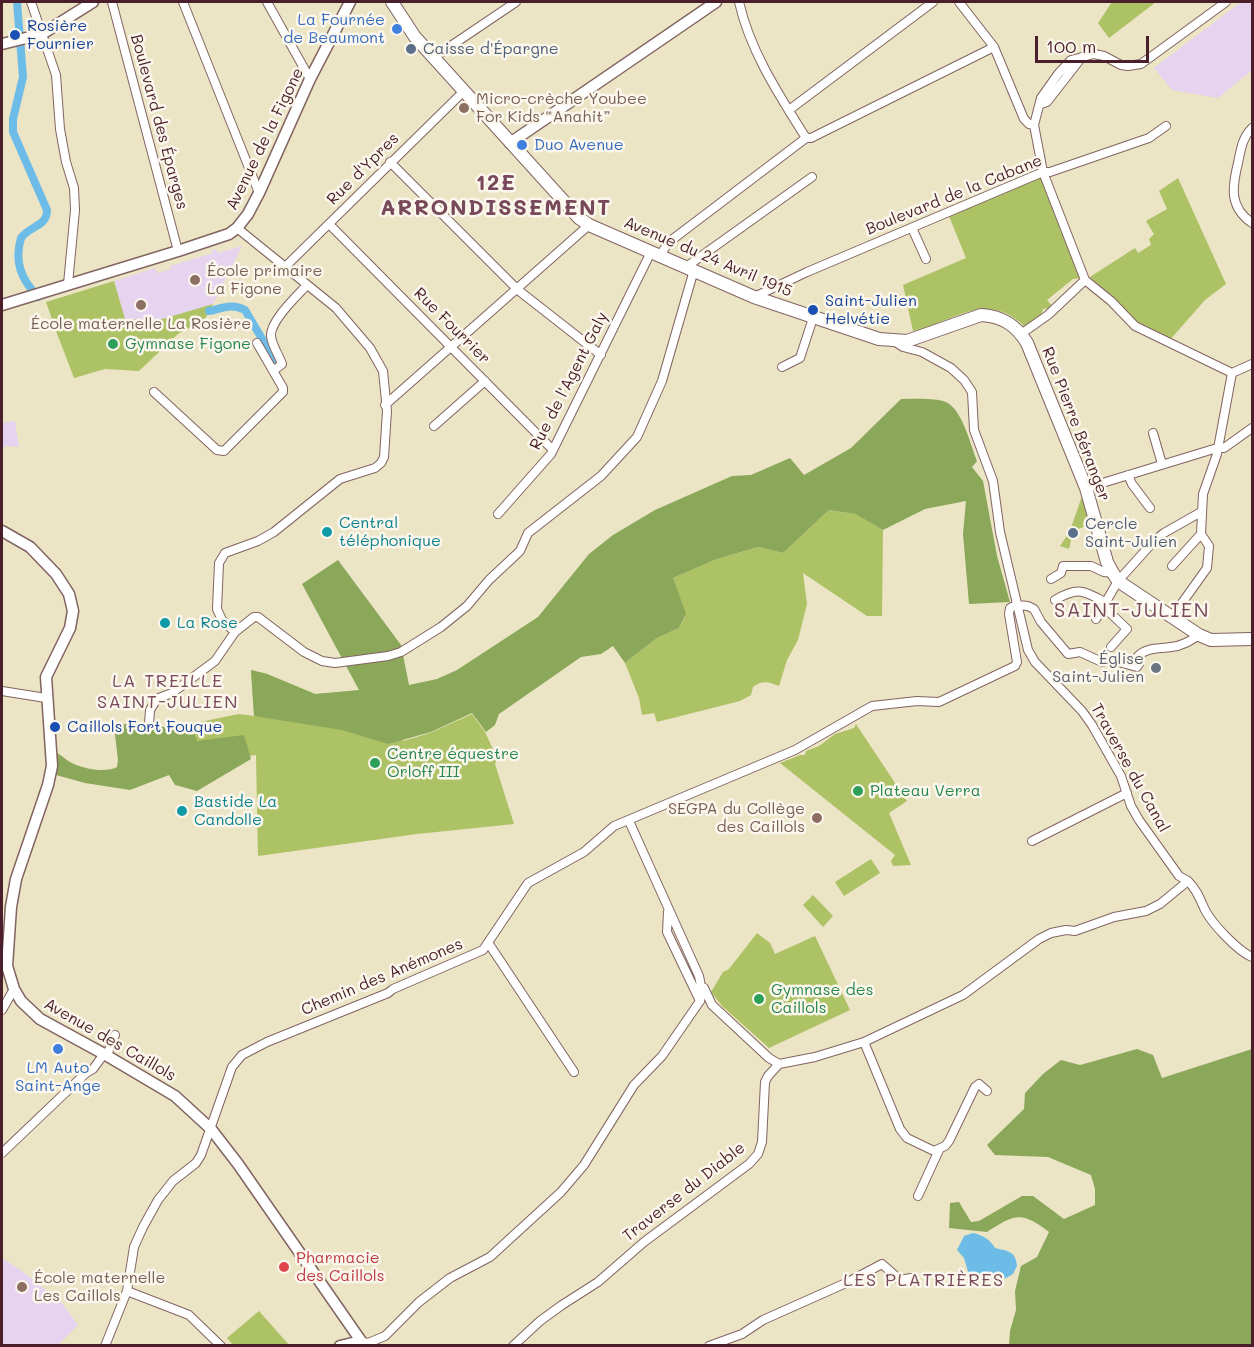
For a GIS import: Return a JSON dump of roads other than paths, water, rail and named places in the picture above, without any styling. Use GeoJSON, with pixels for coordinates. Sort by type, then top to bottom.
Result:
{"type":"FeatureCollection","features":[{"type":"Feature","properties":{"kind":"main road","name":"Avenue du 24 Avril 1915"},"geometry":{"type":"LineString","coordinates":[[392,2],[415,37],[463,92],[579,218],[589,225],[754,297],[879,339],[894,341]]}},
{"type":"Feature","properties":{"kind":"main road","name":"Rue Pierre Béranger"},"geometry":{"type":"LineString","coordinates":[[894,341],[913,339],[981,315],[991,315],[1007,321],[1022,334],[1086,488],[1107,562],[1115,577]]}},
{"type":"Feature","properties":{"kind":"main road"},"geometry":{"type":"LineString","coordinates":[[1115,577],[1199,635],[1211,640],[1252,639]]}},
{"type":"Feature","properties":{"kind":"street"},"geometry":{"type":"LineString","coordinates":[[31,2],[56,75],[60,129],[74,188],[75,210],[68,284]]}},
{"type":"Feature","properties":{"kind":"street"},"geometry":{"type":"LineString","coordinates":[[7,43],[42,34],[93,2]]}},
{"type":"Feature","properties":{"kind":"street","name":"Boulevard des Éparges"},"geometry":{"type":"LineString","coordinates":[[112,2],[178,251]]}},
{"type":"Feature","properties":{"kind":"street"},"geometry":{"type":"LineString","coordinates":[[183,2],[259,192]]}},
{"type":"Feature","properties":{"kind":"street"},"geometry":{"type":"LineString","coordinates":[[267,2],[310,79]]}},
{"type":"Feature","properties":{"kind":"street","name":"Avenue de la Figone"},"geometry":{"type":"LineString","coordinates":[[2,305],[178,251],[229,234],[237,228],[248,214],[259,192],[310,79],[350,2]]}},
{"type":"Feature","properties":{"kind":"street"},"geometry":{"type":"LineString","coordinates":[[434,58],[516,2]]}},
{"type":"Feature","properties":{"kind":"street"},"geometry":{"type":"LineString","coordinates":[[510,143],[716,2]]}},
{"type":"Feature","properties":{"kind":"street"},"geometry":{"type":"LineString","coordinates":[[738,2],[745,25],[768,75],[806,138]]}},
{"type":"Feature","properties":{"kind":"street"},"geometry":{"type":"LineString","coordinates":[[789,110],[933,2]]}},
{"type":"Feature","properties":{"kind":"street"},"geometry":{"type":"LineString","coordinates":[[959,2],[994,47],[1024,119],[1034,125]]}},
{"type":"Feature","properties":{"kind":"street"},"geometry":{"type":"LineString","coordinates":[[1226,2],[1142,64],[1121,65],[1100,54],[1083,57],[1047,102],[1041,104],[1034,125],[1043,172],[1085,280],[1111,301],[1135,326],[1232,373]]}},
{"type":"Feature","properties":{"kind":"street","name":"Rue de l'Agent Galy"},"geometry":{"type":"LineString","coordinates":[[498,514],[553,450],[656,254],[806,138],[811,138],[994,47]]}},
{"type":"Feature","properties":{"kind":"street","name":"Rue d'Ypres"},"geometry":{"type":"LineString","coordinates":[[285,267],[463,92]]}},
{"type":"Feature","properties":{"kind":"street","name":"Boulevard de la Cabane"},"geometry":{"type":"LineString","coordinates":[[754,297],[1043,172],[1050,172],[1149,138],[1166,126]]}},
{"type":"Feature","properties":{"kind":"street"},"geometry":{"type":"LineString","coordinates":[[1252,128],[1243,140],[1233,191],[1237,207],[1252,223]]}},
{"type":"Feature","properties":{"kind":"street"},"geometry":{"type":"LineString","coordinates":[[390,162],[518,290],[601,355]]}},
{"type":"Feature","properties":{"kind":"street"},"geometry":{"type":"LineString","coordinates":[[149,724],[150,710],[154,702],[172,693],[215,661],[235,632],[254,617],[258,617],[304,652],[322,661],[335,663],[402,652],[459,613],[520,551],[528,533],[600,476],[638,437],[662,381],[690,269],[812,177]]}},
{"type":"Feature","properties":{"kind":"street","name":"Rue Fourrier"},"geometry":{"type":"LineString","coordinates":[[329,224],[553,450]]}},
{"type":"Feature","properties":{"kind":"street"},"geometry":{"type":"LineString","coordinates":[[386,405],[453,348],[589,225]]}},
{"type":"Feature","properties":{"kind":"street"},"geometry":{"type":"LineString","coordinates":[[235,632],[222,620],[217,609],[218,570],[225,553],[258,541],[274,532],[340,479],[375,468],[381,463],[384,457],[387,411],[383,372],[379,361],[354,327],[336,308],[237,228]]}},
{"type":"Feature","properties":{"kind":"street"},"geometry":{"type":"LineString","coordinates":[[912,228],[926,259]]}},
{"type":"Feature","properties":{"kind":"street"},"geometry":{"type":"LineString","coordinates":[[1022,334],[1048,315],[1085,280]]}},
{"type":"Feature","properties":{"kind":"street"},"geometry":{"type":"LineString","coordinates":[[277,369],[281,361],[273,345],[271,330],[280,316],[308,285]]}},
{"type":"Feature","properties":{"kind":"street"},"geometry":{"type":"LineString","coordinates":[[782,367],[800,358],[813,318]]}},
{"type":"Feature","properties":{"kind":"street","name":"Chemin des Anémones"},"geometry":{"type":"LineString","coordinates":[[105,1346],[127,1291],[134,1247],[143,1227],[158,1200],[173,1181],[196,1163],[211,1129],[229,1074],[242,1055],[267,1042],[388,993],[483,950],[528,883],[584,852],[615,826],[795,750],[872,706],[917,701],[939,702],[1015,666],[1017,662],[1009,615],[1010,608],[1016,605],[1000,532],[993,481],[974,430],[972,392],[964,380],[951,368],[922,352],[903,347],[894,341]]}},
{"type":"Feature","properties":{"kind":"street"},"geometry":{"type":"LineString","coordinates":[[154,392],[217,450],[224,451],[283,392],[277,369],[257,343]]}},
{"type":"Feature","properties":{"kind":"street"},"geometry":{"type":"LineString","coordinates":[[1232,373],[1252,364]]}},
{"type":"Feature","properties":{"kind":"street"},"geometry":{"type":"LineString","coordinates":[[1172,617],[1207,568],[1209,546],[1201,534],[1203,495],[1217,454],[1232,373]]}},
{"type":"Feature","properties":{"kind":"street"},"geometry":{"type":"LineString","coordinates":[[434,426],[485,381]]}},
{"type":"Feature","properties":{"kind":"street"},"geometry":{"type":"LineString","coordinates":[[1086,488],[1217,448],[1224,448],[1252,428]]}},
{"type":"Feature","properties":{"kind":"street"},"geometry":{"type":"LineString","coordinates":[[1153,433],[1162,464]]}},
{"type":"Feature","properties":{"kind":"street"},"geometry":{"type":"LineString","coordinates":[[1128,475],[1150,508]]}},
{"type":"Feature","properties":{"kind":"street"},"geometry":{"type":"LineString","coordinates":[[1096,619],[1105,605],[1115,577],[1160,536],[1201,512]]}},
{"type":"Feature","properties":{"kind":"street","name":"Avenue des Caillols"},"geometry":{"type":"LineString","coordinates":[[2,531],[37,553],[64,584],[72,603],[70,628],[46,677],[52,766],[48,785],[16,879],[11,907],[7,966],[14,989],[26,1006],[40,1019],[175,1096],[211,1129],[363,1343]]}},
{"type":"Feature","properties":{"kind":"street"},"geometry":{"type":"LineString","coordinates":[[1172,566],[1201,534]]}},
{"type":"Feature","properties":{"kind":"street"},"geometry":{"type":"LineString","coordinates":[[1051,579],[1061,573],[1063,566],[1090,566],[1115,577]]}},
{"type":"Feature","properties":{"kind":"street"},"geometry":{"type":"LineString","coordinates":[[1054,600],[1075,590],[1087,593],[1105,605],[1127,630],[1110,647]]}},
{"type":"Feature","properties":{"kind":"street"},"geometry":{"type":"LineString","coordinates":[[1016,605],[1034,609],[1041,622],[1068,654],[1080,652],[1102,662],[1111,660],[1137,667],[1140,654],[1146,650],[1174,647],[1189,642],[1199,635]]}},
{"type":"Feature","properties":{"kind":"street","name":"Traverse du Canal"},"geometry":{"type":"LineString","coordinates":[[1016,605],[1025,643],[1031,656],[1082,711],[1121,776],[1131,806],[1150,837],[1179,876],[1188,881]]}},
{"type":"Feature","properties":{"kind":"street"},"geometry":{"type":"LineString","coordinates":[[2,691],[46,698]]}},
{"type":"Feature","properties":{"kind":"street"},"geometry":{"type":"LineString","coordinates":[[1032,841],[1127,793]]}},
{"type":"Feature","properties":{"kind":"street"},"geometry":{"type":"LineString","coordinates":[[629,822],[712,1005],[769,1058],[779,1064],[815,1057],[864,1042],[963,995],[1039,939],[1051,933],[1075,931],[1114,917],[1146,911],[1160,904],[1188,881],[1207,912],[1242,952],[1252,957]]}},
{"type":"Feature","properties":{"kind":"street"},"geometry":{"type":"LineString","coordinates":[[668,908],[667,932],[700,1001],[712,1005]]}},
{"type":"Feature","properties":{"kind":"street"},"geometry":{"type":"LineString","coordinates":[[489,944],[574,1072]]}},
{"type":"Feature","properties":{"kind":"street"},"geometry":{"type":"LineString","coordinates":[[340,1346],[368,1343],[385,1336],[419,1302],[450,1278],[489,1257],[561,1192],[584,1165],[634,1085],[662,1056],[700,1001],[701,982]]}},
{"type":"Feature","properties":{"kind":"street"},"geometry":{"type":"LineString","coordinates":[[2,1010],[14,989]]}},
{"type":"Feature","properties":{"kind":"street"},"geometry":{"type":"LineString","coordinates":[[2,1153],[86,1073],[93,1069],[106,1055],[115,1035]]}},
{"type":"Feature","properties":{"kind":"street"},"geometry":{"type":"LineString","coordinates":[[864,1042],[900,1129],[907,1138],[934,1151],[939,1150]]}},
{"type":"Feature","properties":{"kind":"street","name":"Traverse du Diable"},"geometry":{"type":"LineString","coordinates":[[513,1346],[540,1321],[598,1282],[644,1242],[749,1164],[758,1154],[762,1142],[765,1082],[779,1064]]}},
{"type":"Feature","properties":{"kind":"street"},"geometry":{"type":"LineString","coordinates":[[918,1196],[939,1150],[949,1141],[975,1087],[979,1084],[987,1091]]}},
{"type":"Feature","properties":{"kind":"street"},"geometry":{"type":"LineString","coordinates":[[709,1346],[741,1334],[763,1320],[846,1283],[882,1264],[900,1280],[911,1278]]}},
{"type":"Feature","properties":{"kind":"street"},"geometry":{"type":"LineString","coordinates":[[127,1291],[189,1315],[221,1346]]}},
{"type":"Feature","properties":{"kind":"water"},"geometry":{"type":"Polygon","coordinates":[[[973,1233],[991,1242],[995,1248],[1007,1251],[1015,1257],[1017,1266],[1013,1274],[1004,1279],[996,1277],[987,1281],[969,1275],[964,1258],[957,1250],[964,1236],[973,1233]]]}},
{"type":"Feature","properties":{"kind":"waterway"},"geometry":{"type":"LineString","coordinates":[[17,2],[23,77],[13,119],[13,132],[47,210],[44,220],[21,238],[18,255],[23,277],[38,297]]}},
{"type":"Feature","properties":{"kind":"waterway"},"geometry":{"type":"LineString","coordinates":[[209,311],[232,306],[245,310],[277,364]]}},
{"type":"Feature","properties":{"kind":"place","name":"La Fournée de Beaumont"},"geometry":{"type":"Point","coordinates":[397,29]}},
{"type":"Feature","properties":{"kind":"place","name":"Rosière Fournier"},"geometry":{"type":"Point","coordinates":[15,35]}},
{"type":"Feature","properties":{"kind":"place","name":"Caisse d'Épargne"},"geometry":{"type":"Point","coordinates":[411,49]}},
{"type":"Feature","properties":{"kind":"place","name":"Micro-crèche Youbee For Kids “Anahit”"},"geometry":{"type":"Point","coordinates":[464,108]}},
{"type":"Feature","properties":{"kind":"place","name":"Duo Avenue"},"geometry":{"type":"Point","coordinates":[522,145]}},
{"type":"Feature","properties":{"kind":"place","name":"École primaire La Figone"},"geometry":{"type":"Point","coordinates":[195,280]}},
{"type":"Feature","properties":{"kind":"place","name":"École maternelle La Rosière"},"geometry":{"type":"Point","coordinates":[141,305]}},
{"type":"Feature","properties":{"kind":"place","name":"Saint-Julien Helvétie"},"geometry":{"type":"Point","coordinates":[813,310]}},
{"type":"Feature","properties":{"kind":"place","name":"Gymnase Figone"},"geometry":{"type":"Point","coordinates":[113,344]}},
{"type":"Feature","properties":{"kind":"place","name":"Central téléphonique"},"geometry":{"type":"Point","coordinates":[327,532]}},
{"type":"Feature","properties":{"kind":"place","name":"Cercle Saint-Julien"},"geometry":{"type":"Point","coordinates":[1073,533]}},
{"type":"Feature","properties":{"kind":"place","name":"La Rose"},"geometry":{"type":"Point","coordinates":[165,623]}},
{"type":"Feature","properties":{"kind":"place","name":"Église Saint-Julien"},"geometry":{"type":"Point","coordinates":[1156,668]}},
{"type":"Feature","properties":{"kind":"place","name":"Caillols Fort Fouque"},"geometry":{"type":"Point","coordinates":[55,727]}},
{"type":"Feature","properties":{"kind":"place","name":"Centre équestre Orloff III"},"geometry":{"type":"Point","coordinates":[375,763]}},
{"type":"Feature","properties":{"kind":"place","name":"Plateau Verra"},"geometry":{"type":"Point","coordinates":[858,791]}},
{"type":"Feature","properties":{"kind":"place","name":"Bastide La Candolle"},"geometry":{"type":"Point","coordinates":[182,811]}},
{"type":"Feature","properties":{"kind":"place","name":"SEGPA du Collège des Caillols"},"geometry":{"type":"Point","coordinates":[817,818]}},
{"type":"Feature","properties":{"kind":"place","name":"Gymnase des Caillols"},"geometry":{"type":"Point","coordinates":[759,999]}},
{"type":"Feature","properties":{"kind":"place","name":"LM Auto Saint-Ange"},"geometry":{"type":"Point","coordinates":[58,1049]}},
{"type":"Feature","properties":{"kind":"place","name":"Pharmacie des Caillols"},"geometry":{"type":"Point","coordinates":[284,1267]}},
{"type":"Feature","properties":{"kind":"place","name":"École maternelle Les Caillols"},"geometry":{"type":"Point","coordinates":[22,1287]}},
{"type":"Feature","properties":{"kind":"district","name":"12E ARRONDISSEMENT"},"geometry":{"type":"Point","coordinates":[496,196]}},
{"type":"Feature","properties":{"kind":"district","name":"SAINT-JULIEN"},"geometry":{"type":"Point","coordinates":[1132,611]}},
{"type":"Feature","properties":{"kind":"district","name":"LA TREILLE SAINT-JULIEN"},"geometry":{"type":"Point","coordinates":[168,691]}},
{"type":"Feature","properties":{"kind":"district","name":"LES PLATRIÈRES"},"geometry":{"type":"Point","coordinates":[924,1280]}}]}
